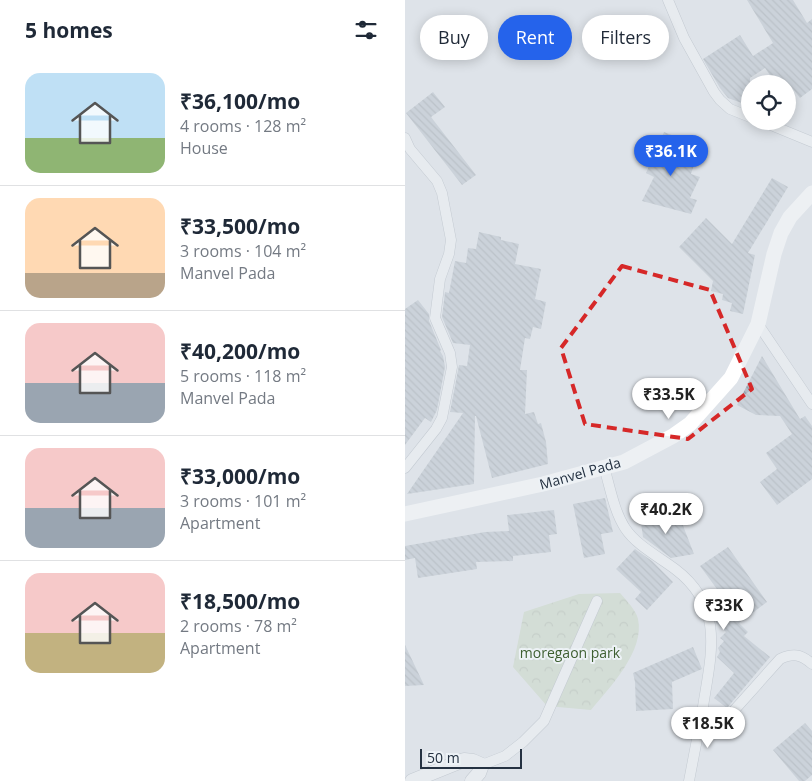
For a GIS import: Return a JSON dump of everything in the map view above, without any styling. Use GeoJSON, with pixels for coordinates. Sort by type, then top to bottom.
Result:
{"type":"FeatureCollection","features":[{"type":"Feature","properties":{"kind":"main road","name":"Manvel Pada"},"geometry":{"type":"LineString","coordinates":[[405,514],[543,484],[623,462],[673,436],[689,424],[731,378],[758,324],[774,254],[781,233],[790,217],[812,193]]}},
{"type":"Feature","properties":{"kind":"street"},"geometry":{"type":"LineString","coordinates":[[667,0],[684,38],[714,92],[730,109],[741,113]]}},
{"type":"Feature","properties":{"kind":"street"},"geometry":{"type":"LineString","coordinates":[[783,130],[812,142]]}},
{"type":"Feature","properties":{"kind":"street"},"geometry":{"type":"LineString","coordinates":[[405,138],[410,149],[437,181],[442,193],[451,240],[449,254],[440,279],[435,318],[449,353],[452,366],[442,418],[436,429],[405,468]]}},
{"type":"Feature","properties":{"kind":"street"},"geometry":{"type":"LineString","coordinates":[[758,324],[812,404]]}},
{"type":"Feature","properties":{"kind":"street"},"geometry":{"type":"LineString","coordinates":[[604,467],[619,515],[626,529],[637,541],[687,578],[700,595],[709,617],[712,641],[702,713],[689,781]]}},
{"type":"Feature","properties":{"kind":"street"},"geometry":{"type":"LineString","coordinates":[[413,781],[464,760],[482,765],[505,756],[523,742],[543,722],[597,601]]}},
{"type":"Feature","properties":{"kind":"street"},"geometry":{"type":"LineString","coordinates":[[702,713],[722,718],[729,716],[780,659],[789,654],[797,654],[812,664]]}},
{"type":"Feature","properties":{"kind":"street"},"geometry":{"type":"LineString","coordinates":[[472,781],[479,774],[482,765]]}},
{"type":"Feature","properties":{"kind":"highlighted area"},"geometry":{"type":"Polygon","coordinates":[[[622,266],[710,290],[752,389],[688,439],[585,424],[561,348],[622,266]]]}},
{"type":"Feature","properties":{"kind":"green space","name":"moregaon park"},"geometry":{"type":"Polygon","coordinates":[[[620,593],[631,605],[637,616],[639,631],[631,656],[624,668],[591,710],[547,706],[513,667],[524,612],[579,594],[620,593]]]}},
{"type":"Feature","properties":{"kind":"building"},"geometry":{"type":"Polygon","coordinates":[[[747,0],[793,0],[807,23],[812,19],[812,89],[800,98],[796,93],[796,75],[770,75],[765,68],[754,75],[741,75],[741,103],[728,98],[703,59],[740,35],[753,56],[773,43],[747,0]]]}},
{"type":"Feature","properties":{"kind":"building"},"geometry":{"type":"Polygon","coordinates":[[[433,92],[445,107],[431,117],[476,175],[462,185],[406,113],[433,92]]]}},
{"type":"Feature","properties":{"kind":"building"},"geometry":{"type":"Polygon","coordinates":[[[664,132],[682,139],[678,154],[689,158],[687,162],[694,165],[691,174],[700,177],[690,198],[697,200],[691,214],[642,201],[654,177],[646,173],[664,132]]]}},
{"type":"Feature","properties":{"kind":"building"},"geometry":{"type":"Polygon","coordinates":[[[772,178],[788,187],[748,253],[755,255],[743,314],[730,311],[732,303],[722,300],[723,294],[711,291],[713,281],[679,247],[706,218],[732,244],[772,178]]]}},
{"type":"Feature","properties":{"kind":"building"},"geometry":{"type":"Polygon","coordinates":[[[479,232],[501,237],[501,240],[519,244],[515,264],[541,269],[535,299],[546,302],[541,329],[533,327],[530,339],[525,338],[520,370],[527,370],[525,414],[534,412],[538,424],[541,423],[546,442],[548,464],[492,478],[475,416],[474,484],[407,494],[463,413],[450,412],[459,365],[467,366],[470,345],[453,343],[442,317],[445,292],[449,293],[455,261],[466,263],[468,248],[476,249],[479,232]]]}},
{"type":"Feature","properties":{"kind":"building"},"geometry":{"type":"Polygon","coordinates":[[[418,300],[429,314],[429,321],[441,350],[445,367],[437,410],[431,422],[425,418],[405,445],[405,309],[418,300]]]}},
{"type":"Feature","properties":{"kind":"building"},"geometry":{"type":"Polygon","coordinates":[[[762,356],[800,419],[805,416],[812,426],[812,479],[777,505],[760,482],[777,469],[766,453],[792,434],[780,416],[756,415],[737,405],[762,356]]]}},
{"type":"Feature","properties":{"kind":"building"},"geometry":{"type":"Polygon","coordinates":[[[605,498],[613,532],[601,534],[605,554],[584,558],[573,504],[605,498]]]}},
{"type":"Feature","properties":{"kind":"building"},"geometry":{"type":"Polygon","coordinates":[[[554,510],[557,534],[549,535],[551,552],[513,556],[513,561],[476,562],[477,569],[418,578],[415,558],[405,560],[405,546],[485,532],[509,531],[507,515],[554,510]]]}},
{"type":"Feature","properties":{"kind":"building"},"geometry":{"type":"Polygon","coordinates":[[[660,511],[682,523],[694,554],[671,558],[643,537],[640,516],[659,516],[660,511]]]}},
{"type":"Feature","properties":{"kind":"building"},"geometry":{"type":"Polygon","coordinates":[[[728,547],[767,602],[739,623],[748,632],[744,636],[770,657],[727,708],[714,698],[734,673],[717,657],[720,652],[718,648],[724,641],[720,638],[726,632],[716,623],[716,618],[728,604],[700,566],[728,547]]]}},
{"type":"Feature","properties":{"kind":"building"},"geometry":{"type":"Polygon","coordinates":[[[635,549],[652,561],[673,582],[647,610],[635,599],[641,592],[616,569],[635,549]]]}},
{"type":"Feature","properties":{"kind":"building"},"geometry":{"type":"Polygon","coordinates":[[[405,645],[415,666],[424,685],[405,686],[405,645]]]}},
{"type":"Feature","properties":{"kind":"building"},"geometry":{"type":"Polygon","coordinates":[[[693,647],[702,669],[672,682],[673,709],[636,711],[633,673],[693,647]]]}},
{"type":"Feature","properties":{"kind":"building"},"geometry":{"type":"Polygon","coordinates":[[[805,723],[812,731],[812,775],[805,781],[799,781],[773,750],[805,723]]]}}]}
